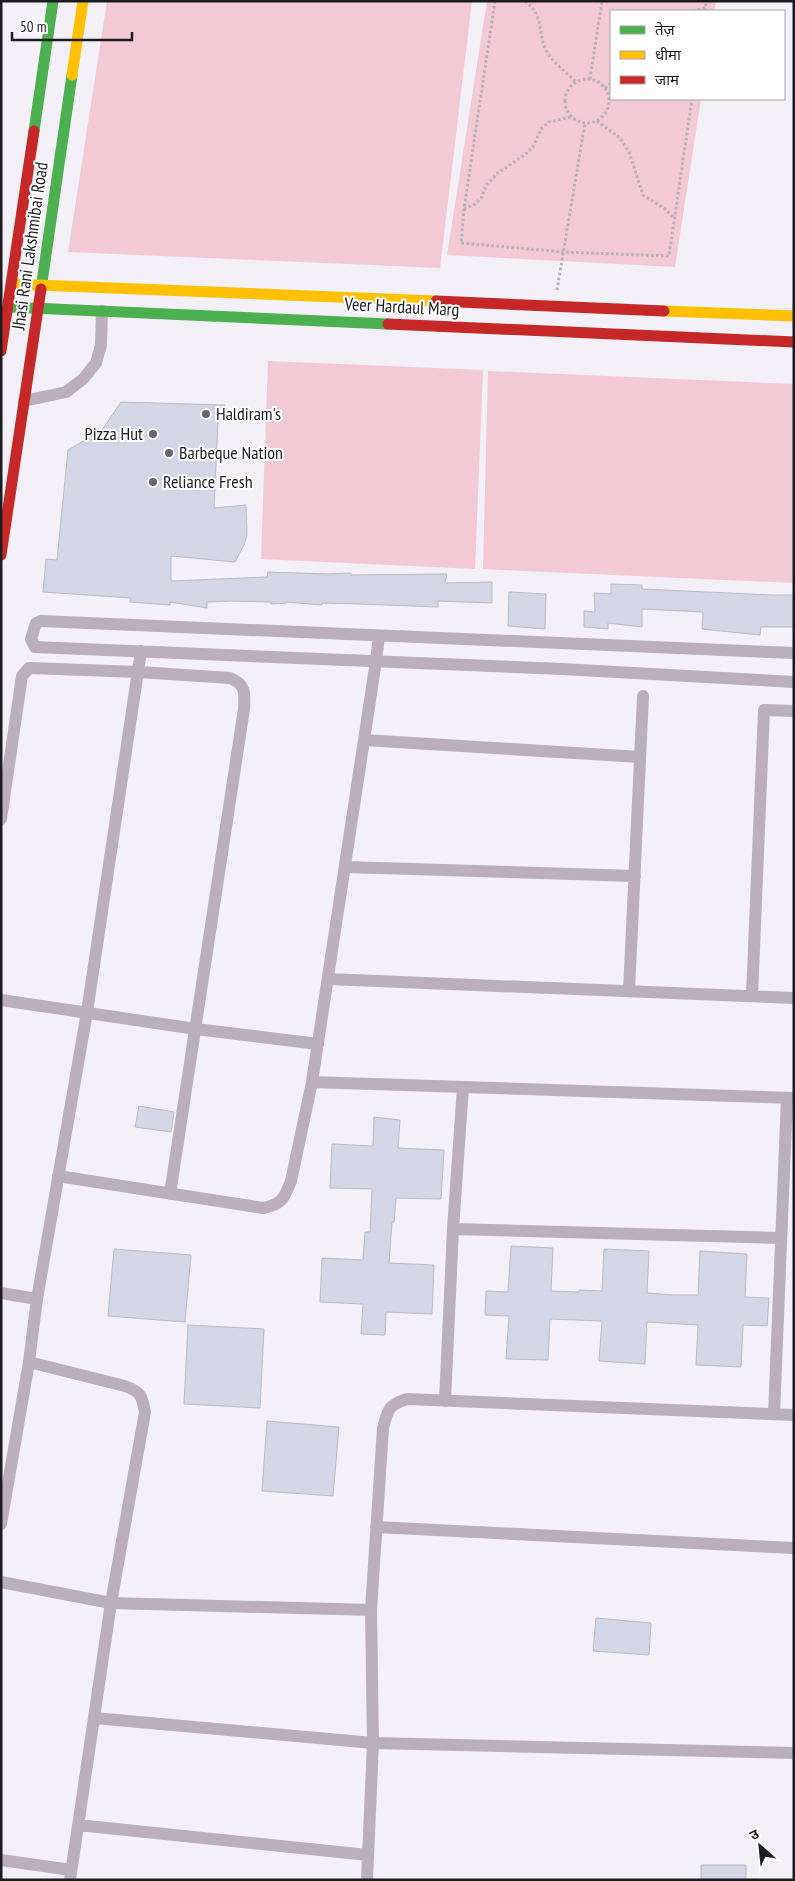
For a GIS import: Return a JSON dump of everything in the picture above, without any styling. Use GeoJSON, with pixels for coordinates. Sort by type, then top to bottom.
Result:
{"type":"FeatureCollection","features":[{"type":"Feature","properties":{"kind":"street","name":"Jhasi Rani Lakshmibai Road"},"geometry":{"type":"LineString","coordinates":[[1,351],[9,307],[7,283],[53,1]]}},
{"type":"Feature","properties":{"kind":"street","name":"Jhasi Rani Lakshmibai Road"},"geometry":{"type":"LineString","coordinates":[[1,555],[83,1]]}},
{"type":"Feature","properties":{"kind":"street","name":"Veer Hardaul Marg"},"geometry":{"type":"LineString","coordinates":[[7,283],[794,316]]}},
{"type":"Feature","properties":{"kind":"street","name":"Veer Hardaul Marg"},"geometry":{"type":"LineString","coordinates":[[9,307],[794,342]]}},
{"type":"Feature","properties":{"kind":"street"},"geometry":{"type":"LineString","coordinates":[[24,402],[66,392],[83,379],[96,362],[101,345],[102,311]]}},
{"type":"Feature","properties":{"kind":"street"},"geometry":{"type":"LineString","coordinates":[[794,653],[41,621],[36,623],[31,639],[35,647],[376,661],[794,682]]}},
{"type":"Feature","properties":{"kind":"street"},"geometry":{"type":"LineString","coordinates":[[58,1176],[264,1208],[276,1206],[286,1195],[291,1180],[312,1082],[379,636]]}},
{"type":"Feature","properties":{"kind":"street"},"geometry":{"type":"LineString","coordinates":[[1,1524],[29,1362],[37,1299],[87,1012],[141,651]]}},
{"type":"Feature","properties":{"kind":"street"},"geometry":{"type":"LineString","coordinates":[[1,818],[22,676],[25,671],[33,668],[230,678],[238,681],[243,686],[245,696],[170,1194]]}},
{"type":"Feature","properties":{"kind":"street"},"geometry":{"type":"LineString","coordinates":[[629,991],[643,696]]}},
{"type":"Feature","properties":{"kind":"street"},"geometry":{"type":"LineString","coordinates":[[752,996],[764,710],[794,711]]}},
{"type":"Feature","properties":{"kind":"street"},"geometry":{"type":"LineString","coordinates":[[364,740],[640,757]]}},
{"type":"Feature","properties":{"kind":"street"},"geometry":{"type":"LineString","coordinates":[[345,866],[634,876]]}},
{"type":"Feature","properties":{"kind":"street"},"geometry":{"type":"LineString","coordinates":[[328,979],[794,998]]}},
{"type":"Feature","properties":{"kind":"street"},"geometry":{"type":"LineString","coordinates":[[1,1000],[196,1029],[318,1044]]}},
{"type":"Feature","properties":{"kind":"street"},"geometry":{"type":"LineString","coordinates":[[312,1082],[790,1098],[774,1414]]}},
{"type":"Feature","properties":{"kind":"street"},"geometry":{"type":"LineString","coordinates":[[446,1402],[453,1229],[463,1087]]}},
{"type":"Feature","properties":{"kind":"street"},"geometry":{"type":"LineString","coordinates":[[453,1229],[782,1238]]}},
{"type":"Feature","properties":{"kind":"street"},"geometry":{"type":"LineString","coordinates":[[1,1293],[37,1299]]}},
{"type":"Feature","properties":{"kind":"street"},"geometry":{"type":"LineString","coordinates":[[1,1860],[70,1875],[111,1603],[145,1412],[142,1399],[136,1391],[125,1386],[29,1362]]}},
{"type":"Feature","properties":{"kind":"street"},"geometry":{"type":"LineString","coordinates":[[367,1880],[373,1744],[371,1610],[383,1428],[388,1410],[397,1402],[407,1399],[794,1415]]}},
{"type":"Feature","properties":{"kind":"street"},"geometry":{"type":"LineString","coordinates":[[376,1527],[794,1548]]}},
{"type":"Feature","properties":{"kind":"street"},"geometry":{"type":"LineString","coordinates":[[1,1582],[111,1603],[371,1610]]}},
{"type":"Feature","properties":{"kind":"street"},"geometry":{"type":"LineString","coordinates":[[94,1718],[373,1744],[794,1753]]}},
{"type":"Feature","properties":{"kind":"street"},"geometry":{"type":"LineString","coordinates":[[78,1825],[368,1855]]}},
{"type":"Feature","properties":{"kind":"path"},"geometry":{"type":"LineString","coordinates":[[495,1],[464,209],[461,243],[563,252],[669,256],[692,100]]}},
{"type":"Feature","properties":{"kind":"path"},"geometry":{"type":"LineString","coordinates":[[525,1],[532,6],[540,21],[546,50],[576,82]]}},
{"type":"Feature","properties":{"kind":"path"},"geometry":{"type":"LineString","coordinates":[[590,79],[602,1]]}},
{"type":"Feature","properties":{"kind":"path"},"geometry":{"type":"LineString","coordinates":[[705,10],[706,1]]}},
{"type":"Feature","properties":{"kind":"path"},"geometry":{"type":"LineString","coordinates":[[590,79],[599,82],[605,88],[609,96],[609,106],[605,114],[598,120],[584,123],[571,117],[566,108],[565,98],[569,89],[576,82],[590,79]]}},
{"type":"Feature","properties":{"kind":"path"},"geometry":{"type":"LineString","coordinates":[[605,88],[610,84]]}},
{"type":"Feature","properties":{"kind":"path"},"geometry":{"type":"LineString","coordinates":[[464,209],[475,204],[482,197],[486,185],[498,173],[533,147],[541,129],[549,122],[571,117]]}},
{"type":"Feature","properties":{"kind":"path"},"geometry":{"type":"LineString","coordinates":[[598,120],[612,130],[629,152],[643,195],[665,209],[674,218]]}},
{"type":"Feature","properties":{"kind":"path"},"geometry":{"type":"LineString","coordinates":[[555,305],[584,123]]}},
{"type":"Feature","properties":{"kind":"shaded area"},"geometry":{"type":"Polygon","coordinates":[[[107,1],[472,1],[440,268],[68,252],[107,1]]]}},
{"type":"Feature","properties":{"kind":"shaded area"},"geometry":{"type":"Polygon","coordinates":[[[487,1],[716,1],[715,10],[610,10],[610,100],[701,100],[675,267],[447,255],[487,1]]]}},
{"type":"Feature","properties":{"kind":"shaded area"},"geometry":{"type":"Polygon","coordinates":[[[268,361],[483,370],[475,569],[261,559],[268,361]]]}},
{"type":"Feature","properties":{"kind":"shaded area"},"geometry":{"type":"Polygon","coordinates":[[[488,371],[794,384],[794,583],[483,569],[488,371]]]}},
{"type":"Feature","properties":{"kind":"building"},"geometry":{"type":"Polygon","coordinates":[[[121,402],[225,405],[224,421],[218,421],[214,508],[246,505],[247,535],[244,545],[235,562],[171,556],[171,581],[267,577],[268,572],[351,573],[351,575],[447,574],[445,583],[492,582],[492,603],[438,601],[438,607],[322,603],[322,605],[287,602],[271,604],[271,602],[231,601],[207,602],[207,608],[170,602],[170,605],[130,602],[131,598],[43,592],[46,559],[57,560],[68,450],[102,430],[121,402]]]}},
{"type":"Feature","properties":{"kind":"building"},"geometry":{"type":"Polygon","coordinates":[[[611,584],[642,585],[642,589],[794,595],[794,627],[761,627],[760,635],[702,629],[703,612],[642,609],[642,627],[608,623],[608,629],[584,627],[584,611],[595,612],[594,593],[611,594],[611,584]]]}},
{"type":"Feature","properties":{"kind":"building"},"geometry":{"type":"Polygon","coordinates":[[[509,592],[546,594],[545,629],[508,626],[509,592]]]}},
{"type":"Feature","properties":{"kind":"building"},"geometry":{"type":"Polygon","coordinates":[[[139,1106],[174,1112],[171,1132],[135,1127],[139,1106]]]}},
{"type":"Feature","properties":{"kind":"building"},"geometry":{"type":"Polygon","coordinates":[[[374,1117],[400,1120],[398,1148],[444,1150],[441,1199],[396,1198],[389,1263],[434,1265],[432,1314],[386,1312],[385,1335],[361,1334],[363,1304],[320,1302],[322,1258],[363,1260],[365,1232],[370,1232],[372,1189],[330,1188],[332,1144],[373,1146],[374,1117]]]}},
{"type":"Feature","properties":{"kind":"building"},"geometry":{"type":"Polygon","coordinates":[[[511,1246],[553,1248],[551,1291],[579,1292],[579,1290],[602,1291],[604,1249],[649,1251],[647,1293],[675,1295],[698,1295],[700,1251],[747,1254],[745,1297],[769,1298],[767,1326],[743,1325],[741,1367],[696,1365],[698,1325],[647,1322],[645,1364],[599,1361],[602,1321],[550,1319],[548,1360],[506,1359],[509,1316],[485,1315],[486,1291],[508,1292],[511,1246]]]}},
{"type":"Feature","properties":{"kind":"building"},"geometry":{"type":"Polygon","coordinates":[[[114,1249],[191,1255],[185,1322],[108,1316],[114,1249]]]}},
{"type":"Feature","properties":{"kind":"building"},"geometry":{"type":"Polygon","coordinates":[[[188,1325],[264,1329],[260,1408],[184,1404],[188,1325]]]}},
{"type":"Feature","properties":{"kind":"building"},"geometry":{"type":"Polygon","coordinates":[[[267,1421],[339,1427],[333,1496],[262,1491],[267,1421]]]}},
{"type":"Feature","properties":{"kind":"building"},"geometry":{"type":"Polygon","coordinates":[[[596,1618],[651,1623],[649,1655],[593,1651],[596,1618]]]}},
{"type":"Feature","properties":{"kind":"building"},"geometry":{"type":"Polygon","coordinates":[[[701,1865],[746,1865],[746,1880],[701,1880],[701,1865]]]}},
{"type":"Feature","properties":{"kind":"traffic: fast"},"geometry":{"type":"LineString","coordinates":[[34,131],[53,1]]}},
{"type":"Feature","properties":{"kind":"traffic: fast"},"geometry":{"type":"LineString","coordinates":[[41,289],[72,75]]}},
{"type":"Feature","properties":{"kind":"traffic: fast"},"geometry":{"type":"LineString","coordinates":[[9,307],[388,324]]}},
{"type":"Feature","properties":{"kind":"traffic: slow"},"geometry":{"type":"LineString","coordinates":[[72,75],[83,1]]}},
{"type":"Feature","properties":{"kind":"traffic: slow"},"geometry":{"type":"LineString","coordinates":[[12,284],[436,301]]}},
{"type":"Feature","properties":{"kind":"traffic: slow"},"geometry":{"type":"LineString","coordinates":[[664,311],[794,316]]}},
{"type":"Feature","properties":{"kind":"traffic: jam"},"geometry":{"type":"LineString","coordinates":[[1,351],[34,131]]}},
{"type":"Feature","properties":{"kind":"traffic: jam"},"geometry":{"type":"LineString","coordinates":[[1,555],[41,289]]}},
{"type":"Feature","properties":{"kind":"traffic: jam"},"geometry":{"type":"LineString","coordinates":[[436,301],[664,311]]}},
{"type":"Feature","properties":{"kind":"traffic: jam"},"geometry":{"type":"LineString","coordinates":[[388,324],[794,342]]}},
{"type":"Feature","properties":{"kind":"place","name":"Haldiram's"},"geometry":{"type":"Point","coordinates":[206,414]}},
{"type":"Feature","properties":{"kind":"place","name":"Pizza Hut"},"geometry":{"type":"Point","coordinates":[153,434]}},
{"type":"Feature","properties":{"kind":"place","name":"Barbeque Nation"},"geometry":{"type":"Point","coordinates":[169,453]}},
{"type":"Feature","properties":{"kind":"place","name":"Reliance Fresh"},"geometry":{"type":"Point","coordinates":[153,482]}}]}
